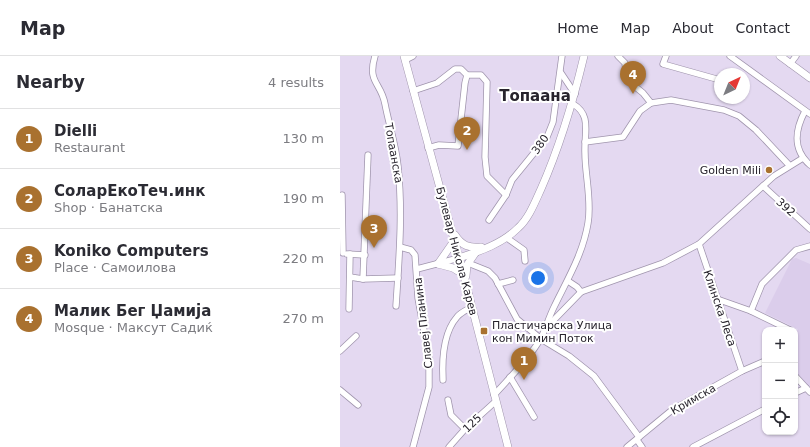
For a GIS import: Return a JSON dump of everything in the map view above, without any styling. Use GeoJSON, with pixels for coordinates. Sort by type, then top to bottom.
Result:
{"type":"FeatureCollection","features":[{"type":"Feature","properties":{"kind":"street","name":"Топаанска"},"geometry":{"type":"LineString","coordinates":[[375,56],[371,69],[374,81],[384,97],[398,165],[400,192],[400,247],[396,306]]}},
{"type":"Feature","properties":{"kind":"street"},"geometry":{"type":"LineString","coordinates":[[404,58],[413,56]]}},
{"type":"Feature","properties":{"kind":"street","name":"380"},"geometry":{"type":"LineString","coordinates":[[489,220],[506,195],[512,180],[547,138],[553,122],[561,73],[562,56]]}},
{"type":"Feature","properties":{"kind":"street"},"geometry":{"type":"LineString","coordinates":[[459,258],[491,247],[507,238],[519,228],[535,202],[549,171],[573,104],[584,56]]}},
{"type":"Feature","properties":{"kind":"street"},"geometry":{"type":"LineString","coordinates":[[618,56],[625,63],[627,80],[643,93],[651,103]]}},
{"type":"Feature","properties":{"kind":"street"},"geometry":{"type":"LineString","coordinates":[[666,56],[663,64],[714,78]]}},
{"type":"Feature","properties":{"kind":"street"},"geometry":{"type":"LineString","coordinates":[[730,56],[808,113],[797,131],[802,158],[810,165]]}},
{"type":"Feature","properties":{"kind":"street"},"geometry":{"type":"LineString","coordinates":[[780,56],[810,78]]}},
{"type":"Feature","properties":{"kind":"street"},"geometry":{"type":"LineString","coordinates":[[790,64],[796,56]]}},
{"type":"Feature","properties":{"kind":"street","name":"Булевар Никола Карев"},"geometry":{"type":"LineString","coordinates":[[404,58],[459,258],[508,447]]}},
{"type":"Feature","properties":{"kind":"street"},"geometry":{"type":"LineString","coordinates":[[413,91],[436,83],[455,68],[461,69],[467,75],[481,75],[487,82],[485,157],[487,176],[506,195]]}},
{"type":"Feature","properties":{"kind":"street"},"geometry":{"type":"LineString","coordinates":[[561,73],[575,94]]}},
{"type":"Feature","properties":{"kind":"street"},"geometry":{"type":"LineString","coordinates":[[428,148],[439,145],[458,146],[467,75]]}},
{"type":"Feature","properties":{"kind":"street"},"geometry":{"type":"LineString","coordinates":[[585,142],[623,137],[640,111],[651,103],[671,100],[731,111],[756,130],[789,165]]}},
{"type":"Feature","properties":{"kind":"street","name":"125"},"geometry":{"type":"LineString","coordinates":[[449,447],[495,398],[540,339],[553,308],[568,282],[580,254],[589,222],[584,113],[573,104]]}},
{"type":"Feature","properties":{"kind":"street"},"geometry":{"type":"LineString","coordinates":[[363,279],[368,155]]}},
{"type":"Feature","properties":{"kind":"street"},"geometry":{"type":"LineString","coordinates":[[544,329],[581,292],[663,263],[699,244],[763,186],[789,165],[802,158]]}},
{"type":"Feature","properties":{"kind":"street","name":"392"},"geometry":{"type":"LineString","coordinates":[[763,186],[810,229]]}},
{"type":"Feature","properties":{"kind":"street"},"geometry":{"type":"LineString","coordinates":[[342,195],[341,253],[365,254]]}},
{"type":"Feature","properties":{"kind":"street"},"geometry":{"type":"LineString","coordinates":[[451,230],[460,243],[471,248],[491,247]]}},
{"type":"Feature","properties":{"kind":"street"},"geometry":{"type":"LineString","coordinates":[[507,238],[521,246],[524,250],[525,261]]}},
{"type":"Feature","properties":{"kind":"street"},"geometry":{"type":"LineString","coordinates":[[454,241],[438,264],[453,268],[464,277],[468,263],[477,252]]}},
{"type":"Feature","properties":{"kind":"street","name":"Клинска Леса"},"geometry":{"type":"LineString","coordinates":[[699,244],[742,371]]}},
{"type":"Feature","properties":{"kind":"street"},"geometry":{"type":"LineString","coordinates":[[751,311],[762,284],[796,250],[810,246]]}},
{"type":"Feature","properties":{"kind":"street","name":"Славеј Планина"},"geometry":{"type":"LineString","coordinates":[[400,247],[413,251],[417,269],[418,298],[429,358],[429,387],[413,447]]}},
{"type":"Feature","properties":{"kind":"street"},"geometry":{"type":"LineString","coordinates":[[349,309],[350,254]]}},
{"type":"Feature","properties":{"kind":"street","name":"Славеј Планина"},"geometry":{"type":"LineString","coordinates":[[417,269],[459,258]]}},
{"type":"Feature","properties":{"kind":"street"},"geometry":{"type":"LineString","coordinates":[[468,263],[488,271],[495,278],[514,316],[540,339],[569,356],[594,376],[638,438],[642,447]]}},
{"type":"Feature","properties":{"kind":"street"},"geometry":{"type":"LineString","coordinates":[[350,277],[363,279],[398,278]]}},
{"type":"Feature","properties":{"kind":"street"},"geometry":{"type":"LineString","coordinates":[[498,284],[513,280]]}},
{"type":"Feature","properties":{"kind":"street"},"geometry":{"type":"LineString","coordinates":[[568,282],[577,287],[581,292]]}},
{"type":"Feature","properties":{"kind":"street"},"geometry":{"type":"LineString","coordinates":[[717,299],[751,311],[784,327]]}},
{"type":"Feature","properties":{"kind":"street"},"geometry":{"type":"LineString","coordinates":[[443,380],[443,355],[451,327],[458,316],[472,307]]}},
{"type":"Feature","properties":{"kind":"street"},"geometry":{"type":"LineString","coordinates":[[340,351],[356,336]]}},
{"type":"Feature","properties":{"kind":"street","name":"Кримска"},"geometry":{"type":"LineString","coordinates":[[627,447],[672,410],[742,371],[762,362]]}},
{"type":"Feature","properties":{"kind":"street"},"geometry":{"type":"LineString","coordinates":[[510,377],[534,417]]}},
{"type":"Feature","properties":{"kind":"street"},"geometry":{"type":"LineString","coordinates":[[798,379],[808,390],[798,392]]}},
{"type":"Feature","properties":{"kind":"street"},"geometry":{"type":"LineString","coordinates":[[340,390],[358,405]]}},
{"type":"Feature","properties":{"kind":"street"},"geometry":{"type":"LineString","coordinates":[[448,400],[451,415],[465,429]]}},
{"type":"Feature","properties":{"kind":"street"},"geometry":{"type":"LineString","coordinates":[[693,447],[762,411]]}},
{"type":"Feature","properties":{"kind":"shaded area"},"geometry":{"type":"Polygon","coordinates":[[[796,258],[810,264],[810,387],[798,375],[798,327],[794,327],[765,313],[792,259],[796,258]]]}},
{"type":"Feature","properties":{"kind":"place","name":"Малик Бег Џамија"},"geometry":{"type":"Point","coordinates":[633,94]}},
{"type":"Feature","properties":{"kind":"place","name":"СоларЕкоТеч.инк"},"geometry":{"type":"Point","coordinates":[467,150]}},
{"type":"Feature","properties":{"kind":"place","name":"Golden Mili"},"geometry":{"type":"Point","coordinates":[769,170]}},
{"type":"Feature","properties":{"kind":"place","name":"Koniko Computers"},"geometry":{"type":"Point","coordinates":[374,248]}},
{"type":"Feature","properties":{"kind":"place","name":"Пластичарска Улица кон Мимин Поток"},"geometry":{"type":"Point","coordinates":[484,331]}},
{"type":"Feature","properties":{"kind":"place","name":"Dielli"},"geometry":{"type":"Point","coordinates":[524,380]}},
{"type":"Feature","properties":{"kind":"district","name":"Топаана"},"geometry":{"type":"Point","coordinates":[535,96]}}]}
